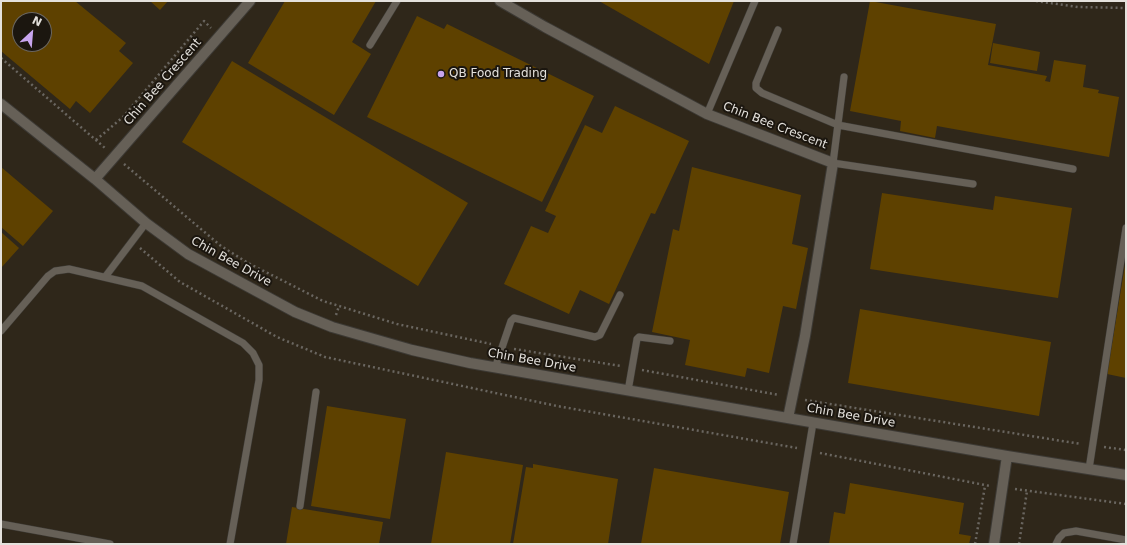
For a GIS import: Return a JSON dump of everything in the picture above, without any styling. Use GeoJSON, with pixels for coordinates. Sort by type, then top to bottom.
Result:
{"type":"FeatureCollection","features":[{"type":"Feature","properties":{"kind":"street","name":"Chin Bee Crescent"},"geometry":{"type":"LineString","coordinates":[[95,179],[250,1]]}},
{"type":"Feature","properties":{"kind":"street","name":"Chin Bee Crescent"},"geometry":{"type":"LineString","coordinates":[[500,1],[545,28],[707,114],[833,163],[805,336],[788,418]]}},
{"type":"Feature","properties":{"kind":"street","name":"Chin Bee Drive"},"geometry":{"type":"LineString","coordinates":[[1,104],[95,179],[146,223],[188,254],[295,312],[332,327],[412,350],[495,368],[1126,475]]}},
{"type":"Feature","properties":{"kind":"street"},"geometry":{"type":"LineString","coordinates":[[994,544],[1007,456]]}},
{"type":"Feature","properties":{"kind":"lane"},"geometry":{"type":"LineString","coordinates":[[370,45],[397,1]]}},
{"type":"Feature","properties":{"kind":"lane"},"geometry":{"type":"LineString","coordinates":[[707,114],[755,1]]}},
{"type":"Feature","properties":{"kind":"lane"},"geometry":{"type":"LineString","coordinates":[[778,30],[756,83],[756,88],[762,93],[838,124],[1074,170]]}},
{"type":"Feature","properties":{"kind":"lane"},"geometry":{"type":"LineString","coordinates":[[844,77],[833,163],[973,184]]}},
{"type":"Feature","properties":{"kind":"lane"},"geometry":{"type":"LineString","coordinates":[[105,278],[146,223]]}},
{"type":"Feature","properties":{"kind":"lane"},"geometry":{"type":"LineString","coordinates":[[1089,469],[1126,228]]}},
{"type":"Feature","properties":{"kind":"lane"},"geometry":{"type":"LineString","coordinates":[[2,330],[26,300],[55,271],[69,269],[142,286],[243,343],[253,353],[259,365],[259,380],[230,544]]}},
{"type":"Feature","properties":{"kind":"lane"},"geometry":{"type":"LineString","coordinates":[[495,368],[511,321],[514,318],[595,337],[600,335],[620,295]]}},
{"type":"Feature","properties":{"kind":"lane"},"geometry":{"type":"LineString","coordinates":[[628,391],[637,339],[639,337],[670,341]]}},
{"type":"Feature","properties":{"kind":"lane"},"geometry":{"type":"LineString","coordinates":[[300,506],[316,392]]}},
{"type":"Feature","properties":{"kind":"lane"},"geometry":{"type":"LineString","coordinates":[[793,544],[813,423]]}},
{"type":"Feature","properties":{"kind":"lane"},"geometry":{"type":"LineString","coordinates":[[1,524],[110,544]]}},
{"type":"Feature","properties":{"kind":"lane"},"geometry":{"type":"LineString","coordinates":[[1056,544],[1058,538],[1064,533],[1076,531],[1126,540]]}},
{"type":"Feature","properties":{"kind":"path"},"geometry":{"type":"LineString","coordinates":[[1036,1],[1078,7],[1126,8]]}},
{"type":"Feature","properties":{"kind":"path"},"geometry":{"type":"LineString","coordinates":[[96,140],[123,118],[204,22],[220,36]]}},
{"type":"Feature","properties":{"kind":"path"},"geometry":{"type":"LineString","coordinates":[[132,242],[180,282],[277,338],[325,357],[557,406],[808,450],[985,486],[1126,504]]}},
{"type":"Feature","properties":{"kind":"path"},"geometry":{"type":"LineString","coordinates":[[975,544],[985,486]]}},
{"type":"Feature","properties":{"kind":"path"},"geometry":{"type":"LineString","coordinates":[[1019,544],[1027,491]]}},
{"type":"Feature","properties":{"kind":"shaded area"},"geometry":{"type":"Polygon","coordinates":[[[1,1],[1126,1],[1126,544],[1,544],[1,1]]]}},
{"type":"Feature","properties":{"kind":"building"},"geometry":{"type":"Polygon","coordinates":[[[1,1],[75,1],[126,43],[119,51],[133,63],[90,113],[76,101],[70,109],[1,51],[1,1]]]}},
{"type":"Feature","properties":{"kind":"building"},"geometry":{"type":"Polygon","coordinates":[[[150,1],[168,1],[160,10],[150,1]]]}},
{"type":"Feature","properties":{"kind":"building"},"geometry":{"type":"Polygon","coordinates":[[[285,1],[376,1],[352,42],[371,54],[334,115],[248,63],[285,1]]]}},
{"type":"Feature","properties":{"kind":"building"},"geometry":{"type":"Polygon","coordinates":[[[599,1],[734,1],[709,64],[599,1]]]}},
{"type":"Feature","properties":{"kind":"building"},"geometry":{"type":"Polygon","coordinates":[[[870,1],[996,24],[988,65],[1047,76],[1045,81],[1050,82],[1054,60],[1086,65],[1083,87],[1099,90],[1098,93],[1119,97],[1109,157],[937,126],[935,138],[900,131],[901,121],[850,111],[870,1]]]}},
{"type":"Feature","properties":{"kind":"building"},"geometry":{"type":"Polygon","coordinates":[[[417,16],[444,29],[447,24],[594,96],[542,202],[367,117],[417,16]]]}},
{"type":"Feature","properties":{"kind":"building"},"geometry":{"type":"Polygon","coordinates":[[[993,43],[1040,52],[1037,71],[990,63],[993,43]]]}},
{"type":"Feature","properties":{"kind":"building"},"geometry":{"type":"Polygon","coordinates":[[[232,61],[468,203],[418,286],[182,142],[232,61]]]}},
{"type":"Feature","properties":{"kind":"building"},"geometry":{"type":"Polygon","coordinates":[[[615,106],[689,141],[655,214],[651,213],[609,304],[580,290],[569,314],[504,284],[531,226],[548,233],[556,216],[545,211],[585,125],[602,133],[615,106]]]}},
{"type":"Feature","properties":{"kind":"building"},"geometry":{"type":"Polygon","coordinates":[[[1,167],[53,211],[23,246],[1,227],[1,167]]]}},
{"type":"Feature","properties":{"kind":"building"},"geometry":{"type":"Polygon","coordinates":[[[692,167],[801,195],[792,244],[808,248],[796,309],[783,306],[769,373],[747,368],[745,377],[685,365],[690,340],[652,332],[673,229],[679,231],[692,167]]]}},
{"type":"Feature","properties":{"kind":"building"},"geometry":{"type":"Polygon","coordinates":[[[882,193],[993,210],[995,196],[1072,208],[1058,298],[870,269],[882,193]]]}},
{"type":"Feature","properties":{"kind":"building"},"geometry":{"type":"Polygon","coordinates":[[[1,232],[19,248],[1,268],[1,232]]]}},
{"type":"Feature","properties":{"kind":"building"},"geometry":{"type":"Polygon","coordinates":[[[1126,265],[1126,378],[1107,374],[1126,265]]]}},
{"type":"Feature","properties":{"kind":"building"},"geometry":{"type":"Polygon","coordinates":[[[860,309],[1051,342],[1039,416],[848,383],[860,309]]]}},
{"type":"Feature","properties":{"kind":"building"},"geometry":{"type":"Polygon","coordinates":[[[327,406],[406,419],[390,519],[311,506],[327,406]]]}},
{"type":"Feature","properties":{"kind":"building"},"geometry":{"type":"Polygon","coordinates":[[[446,452],[523,465],[510,544],[431,544],[446,452]]]}},
{"type":"Feature","properties":{"kind":"building"},"geometry":{"type":"Polygon","coordinates":[[[533,464],[618,479],[608,544],[513,544],[526,467],[533,468],[533,464]]]}},
{"type":"Feature","properties":{"kind":"building"},"geometry":{"type":"Polygon","coordinates":[[[654,468],[789,492],[780,544],[641,544],[654,468]]]}},
{"type":"Feature","properties":{"kind":"building"},"geometry":{"type":"Polygon","coordinates":[[[850,483],[964,503],[959,534],[971,536],[969,544],[829,544],[834,512],[845,514],[850,483]]]}},
{"type":"Feature","properties":{"kind":"building"},"geometry":{"type":"Polygon","coordinates":[[[292,507],[383,522],[379,544],[286,544],[292,507]]]}},
{"type":"Feature","properties":{"kind":"place","name":"QB Food Trading"},"geometry":{"type":"Point","coordinates":[441,74]}}]}
